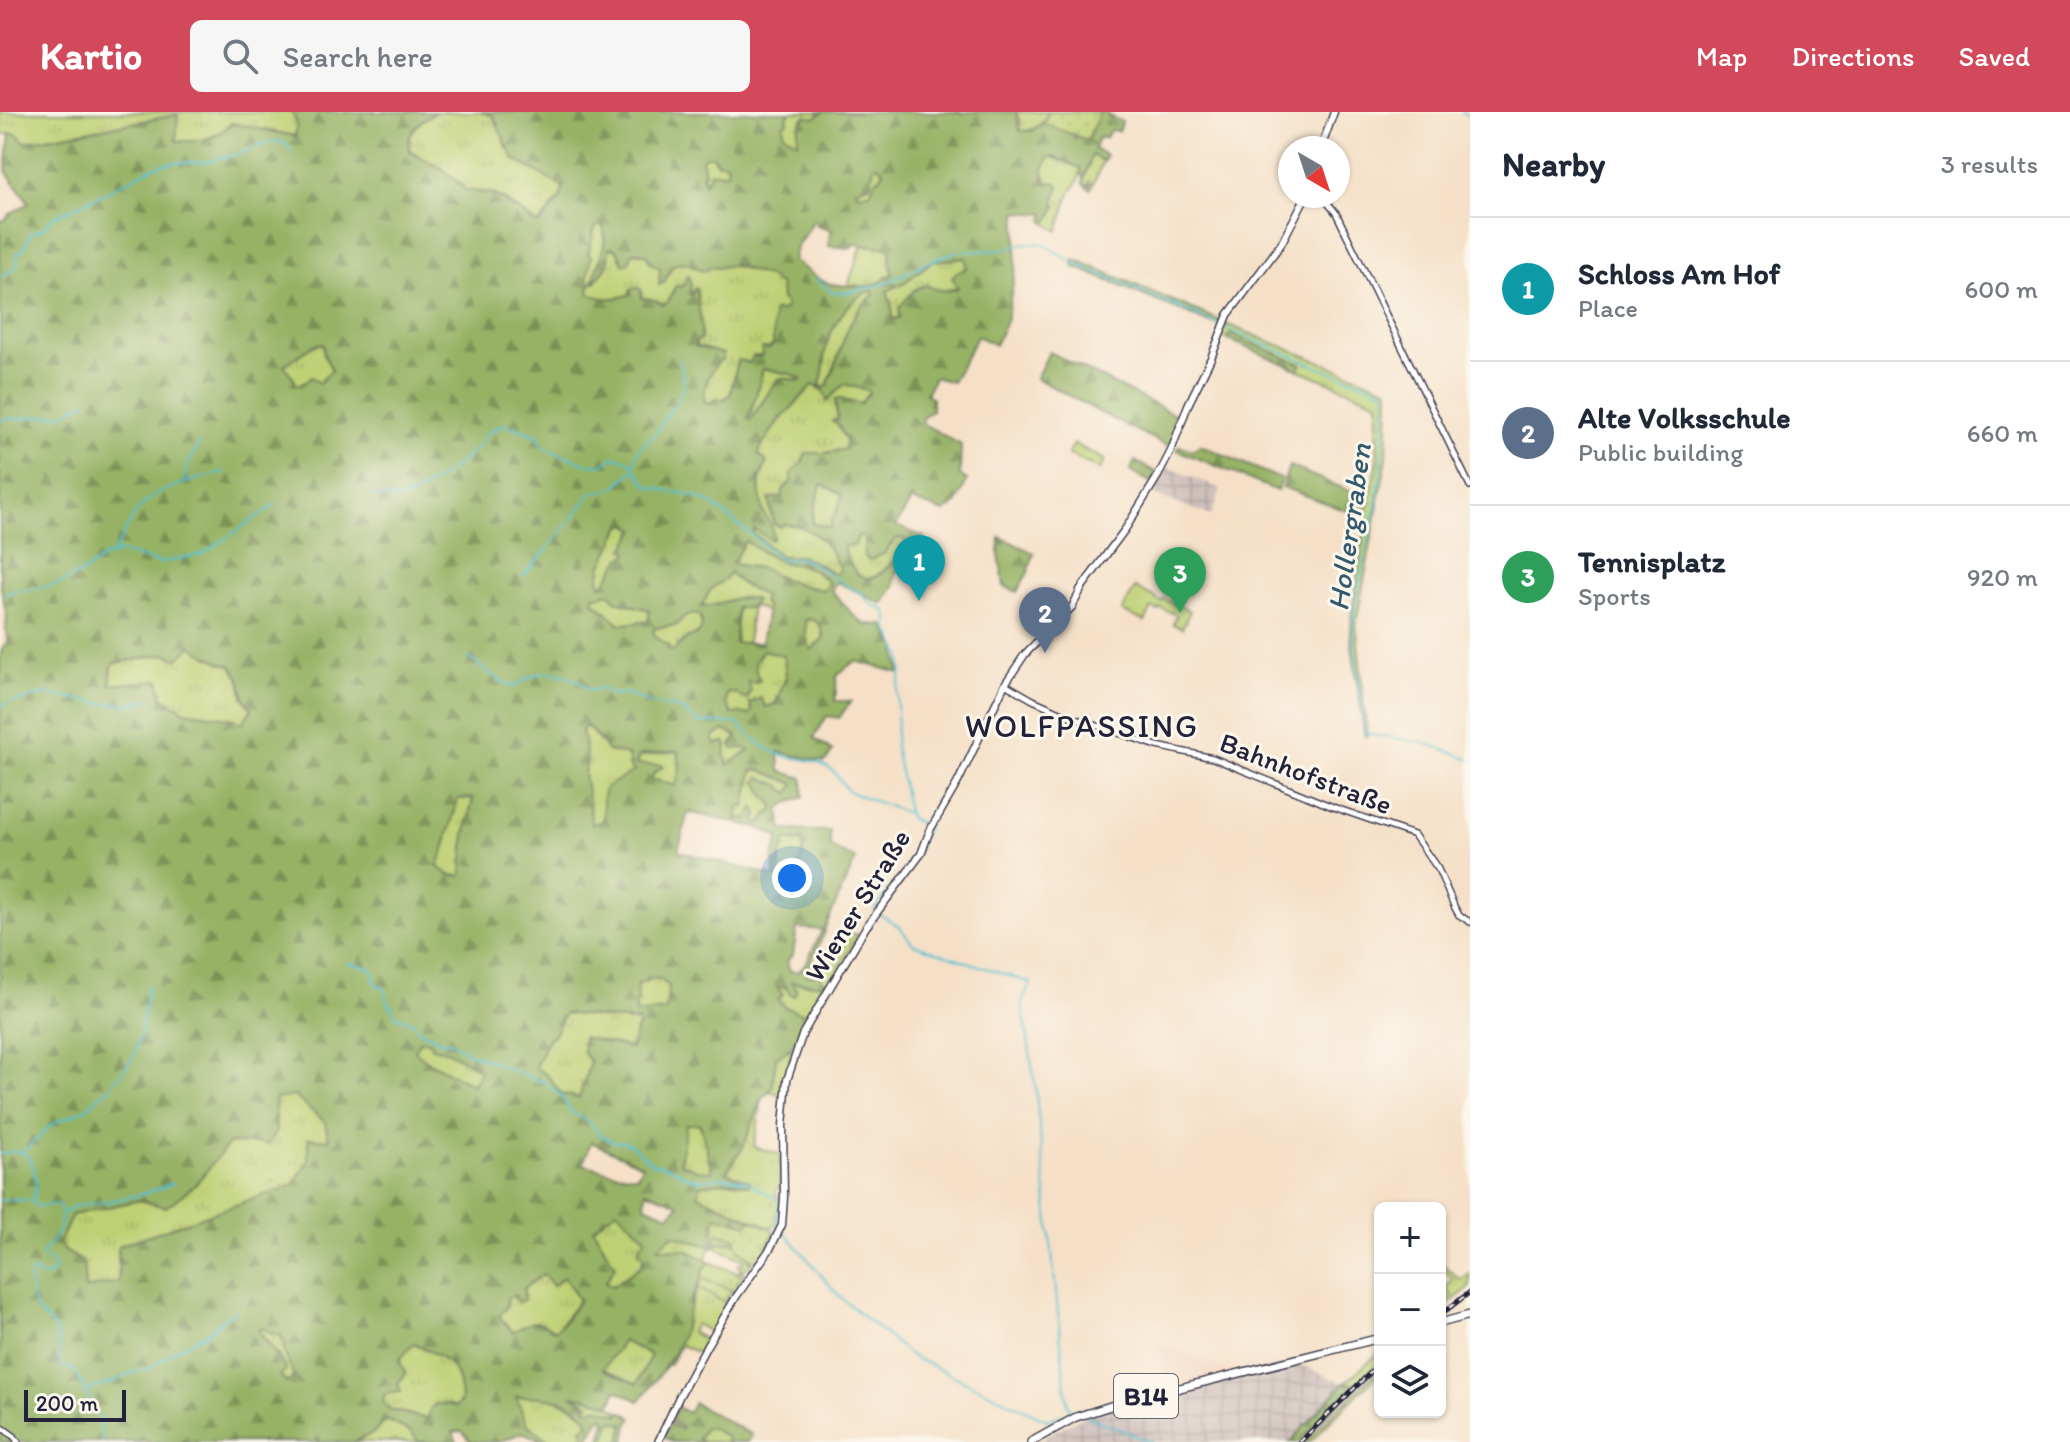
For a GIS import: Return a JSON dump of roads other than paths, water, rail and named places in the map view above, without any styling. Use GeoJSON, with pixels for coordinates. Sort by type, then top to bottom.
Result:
{"type":"FeatureCollection","features":[{"type":"Feature","properties":{"kind":"main road"},"geometry":{"type":"LineString","coordinates":[[1325,136],[1334,112]]}},
{"type":"Feature","properties":{"kind":"main road","name":"Wiener Straße"},"geometry":{"type":"LineString","coordinates":[[658,1442],[706,1347],[779,1232],[784,1208],[783,1126],[787,1080],[800,1038],[861,934],[919,858],[928,834],[958,782],[1005,684],[1025,654],[1063,616],[1147,495],[1171,451],[1228,315],[1281,244],[1300,208]]}},
{"type":"Feature","properties":{"kind":"main road"},"geometry":{"type":"LineString","coordinates":[[1446,1321],[1470,1315]]}},
{"type":"Feature","properties":{"kind":"main road","name":"B14"},"geometry":{"type":"LineString","coordinates":[[1031,1442],[1088,1412],[1374,1340]]}},
{"type":"Feature","properties":{"kind":"street"},"geometry":{"type":"LineString","coordinates":[[1332,208],[1470,486]]}},
{"type":"Feature","properties":{"kind":"street","name":"Bahnhofstraße"},"geometry":{"type":"LineString","coordinates":[[1005,684],[1074,718],[1157,746],[1213,758],[1315,800],[1414,835],[1438,869],[1459,915],[1470,922]]}},
{"type":"Feature","properties":{"kind":"street"},"geometry":{"type":"LineString","coordinates":[[0,1426],[18,1442]]}},
{"type":"Feature","properties":{"kind":"waterway"},"geometry":{"type":"LineString","coordinates":[[1462,112],[1470,117]]}},
{"type":"Feature","properties":{"kind":"waterway"},"geometry":{"type":"LineString","coordinates":[[0,276],[14,270],[18,262],[16,255],[23,250],[31,233],[44,228],[53,217],[150,169],[162,164],[227,158],[278,141],[288,146],[291,152]]}},
{"type":"Feature","properties":{"kind":"waterway","name":"Hollergraben"},"geometry":{"type":"LineString","coordinates":[[815,278],[832,292],[843,293],[885,284],[954,252],[1002,250],[1024,243],[1043,244],[1072,262],[1219,325]]}},
{"type":"Feature","properties":{"kind":"waterway","name":"Hollergraben"},"geometry":{"type":"LineString","coordinates":[[1225,328],[1383,390],[1377,503],[1355,603],[1353,638],[1365,731],[1425,743],[1470,759]]}},
{"type":"Feature","properties":{"kind":"waterway"},"geometry":{"type":"LineString","coordinates":[[634,465],[639,449],[656,432],[680,396],[684,386],[680,359]]}},
{"type":"Feature","properties":{"kind":"waterway"},"geometry":{"type":"LineString","coordinates":[[0,422],[7,418],[64,414],[88,401]]}},
{"type":"Feature","properties":{"kind":"waterway"},"geometry":{"type":"LineString","coordinates":[[449,472],[477,448],[487,433],[504,424],[538,436],[546,449],[588,464],[601,465],[615,457],[630,461],[651,487],[709,502],[782,560],[799,558],[808,561],[885,610],[888,628],[901,655],[895,746],[909,818],[927,826],[916,855],[874,910]]}},
{"type":"Feature","properties":{"kind":"waterway"},"geometry":{"type":"LineString","coordinates":[[185,483],[186,469],[199,443]]}},
{"type":"Feature","properties":{"kind":"waterway"},"geometry":{"type":"LineString","coordinates":[[112,554],[134,515],[146,502],[178,485],[224,472]]}},
{"type":"Feature","properties":{"kind":"waterway"},"geometry":{"type":"LineString","coordinates":[[615,487],[636,472]]}},
{"type":"Feature","properties":{"kind":"waterway"},"geometry":{"type":"LineString","coordinates":[[372,496],[401,499],[445,475]]}},
{"type":"Feature","properties":{"kind":"waterway"},"geometry":{"type":"LineString","coordinates":[[552,544],[592,493],[604,491]]}},
{"type":"Feature","properties":{"kind":"waterway"},"geometry":{"type":"LineString","coordinates":[[4,594],[58,584],[84,572],[106,555],[121,552],[160,563],[203,554],[276,504]]}},
{"type":"Feature","properties":{"kind":"waterway"},"geometry":{"type":"LineString","coordinates":[[523,576],[549,547]]}},
{"type":"Feature","properties":{"kind":"waterway"},"geometry":{"type":"LineString","coordinates":[[468,657],[514,687],[538,674],[554,673],[570,678],[591,691],[600,688],[609,694],[629,694],[652,704],[676,708],[698,723],[737,723],[772,751],[824,765],[850,792],[907,813]]}},
{"type":"Feature","properties":{"kind":"waterway"},"geometry":{"type":"LineString","coordinates":[[13,702],[46,694],[107,704],[129,704],[152,699]]}},
{"type":"Feature","properties":{"kind":"waterway"},"geometry":{"type":"LineString","coordinates":[[0,706],[7,703]]}},
{"type":"Feature","properties":{"kind":"waterway"},"geometry":{"type":"LineString","coordinates":[[879,914],[900,927],[913,944],[1031,983],[1022,1003],[1035,1083],[1067,1403],[1069,1408],[1080,1413]]}},
{"type":"Feature","properties":{"kind":"waterway"},"geometry":{"type":"LineString","coordinates":[[348,963],[371,968],[376,984],[384,988],[396,1016],[413,1023],[420,1031],[440,1041],[450,1041],[468,1053],[509,1070],[542,1080],[547,1085]]}},
{"type":"Feature","properties":{"kind":"waterway"},"geometry":{"type":"LineString","coordinates":[[23,1152],[54,1123],[86,1109],[111,1086],[134,1056],[142,1029],[148,985]]}},
{"type":"Feature","properties":{"kind":"waterway"},"geometry":{"type":"LineString","coordinates":[[550,1087],[562,1097],[570,1110],[594,1126],[599,1134],[614,1142],[630,1144],[653,1164],[701,1180],[724,1177],[746,1181],[776,1199],[779,1204],[777,1227]]}},
{"type":"Feature","properties":{"kind":"waterway"},"geometry":{"type":"LineString","coordinates":[[0,1154],[23,1152],[32,1164],[36,1183],[33,1204],[59,1205],[60,1225],[41,1255],[55,1269],[49,1276],[31,1272],[32,1295],[37,1311],[55,1329],[61,1367],[74,1369],[100,1421],[102,1442]]}},
{"type":"Feature","properties":{"kind":"waterway"},"geometry":{"type":"LineString","coordinates":[[64,1212],[74,1206],[112,1201],[173,1183]]}},
{"type":"Feature","properties":{"kind":"waterway"},"geometry":{"type":"LineString","coordinates":[[0,1200],[31,1200]]}},
{"type":"Feature","properties":{"kind":"waterway"},"geometry":{"type":"LineString","coordinates":[[783,1230],[839,1296],[911,1356],[1047,1420],[1075,1411]]}},
{"type":"Feature","properties":{"kind":"waterway"},"geometry":{"type":"LineString","coordinates":[[86,1393],[133,1372],[147,1370],[209,1332],[236,1310]]}},
{"type":"Feature","properties":{"kind":"waterway"},"geometry":{"type":"LineString","coordinates":[[1086,1416],[1151,1442]]}},
{"type":"Feature","properties":{"kind":"railway"},"geometry":{"type":"LineString","coordinates":[[1446,1310],[1470,1292]]}},
{"type":"Feature","properties":{"kind":"railway"},"geometry":{"type":"LineString","coordinates":[[1300,1442],[1374,1369]]}},
{"type":"Feature","properties":{"kind":"place","name":"Schloss Am Hof"},"geometry":{"type":"Point","coordinates":[919,601]}},
{"type":"Feature","properties":{"kind":"place","name":"Tennisplatz"},"geometry":{"type":"Point","coordinates":[1180,613]}},
{"type":"Feature","properties":{"kind":"place","name":"Alte Volksschule"},"geometry":{"type":"Point","coordinates":[1045,653]}},
{"type":"Feature","properties":{"kind":"district","name":"WOLFPASSING"},"geometry":{"type":"Point","coordinates":[1082,726]}}]}
